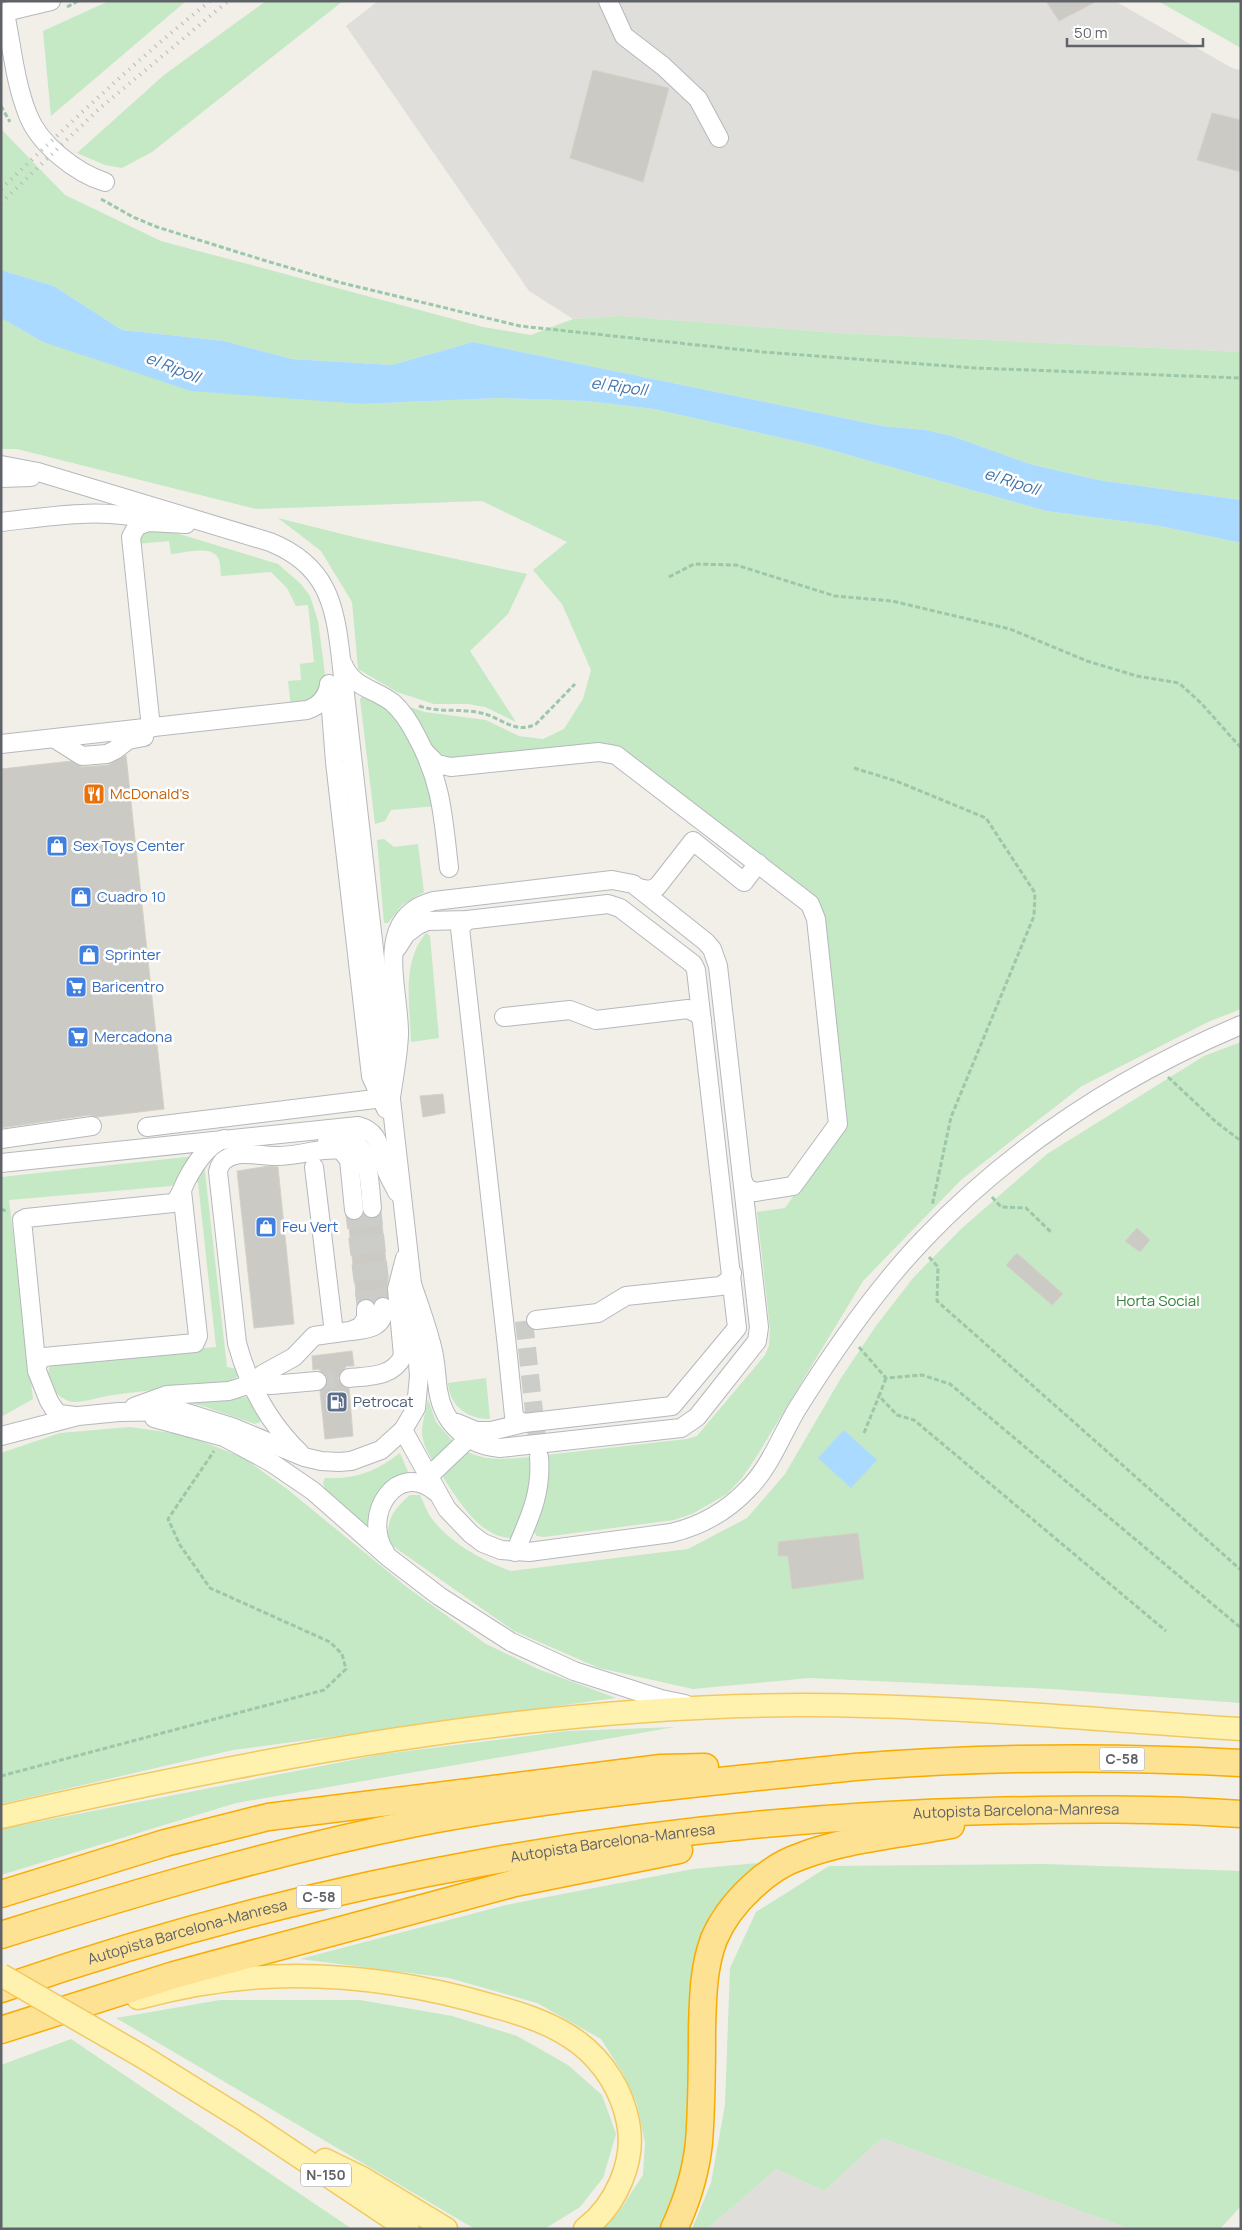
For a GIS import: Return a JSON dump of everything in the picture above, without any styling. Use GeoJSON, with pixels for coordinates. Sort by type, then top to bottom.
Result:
{"type":"FeatureCollection","features":[{"type":"Feature","properties":{"kind":"highway","name":"C-58"},"geometry":{"type":"LineString","coordinates":[[1,1935],[201,1874],[289,1852],[416,1824],[590,1794],[856,1767],[962,1761],[1164,1759],[1241,1764]]}},
{"type":"Feature","properties":{"kind":"highway"},"geometry":{"type":"LineString","coordinates":[[1,1894],[82,1867],[182,1838],[268,1817],[304,1811],[662,1768],[856,1767]]}},
{"type":"Feature","properties":{"kind":"highway"},"geometry":{"type":"LineString","coordinates":[[674,2229],[684,2206],[694,2174],[698,2144],[703,1999],[709,1955],[715,1937],[742,1897],[780,1865],[799,1856],[847,1844],[1032,1810]]}},
{"type":"Feature","properties":{"kind":"highway","name":"Autopista Barcelona-Manresa"},"geometry":{"type":"LineString","coordinates":[[1,1989],[211,1924],[297,1902],[461,1867],[645,1838],[734,1827],[911,1813],[1132,1810],[1241,1814]]}},
{"type":"Feature","properties":{"kind":"highway"},"geometry":{"type":"LineString","coordinates":[[1,2030],[174,1975],[515,1883],[844,1818]]}},
{"type":"Feature","properties":{"kind":"main road"},"geometry":{"type":"LineString","coordinates":[[1,1818],[209,1773],[369,1743],[572,1718],[749,1706],[813,1706],[944,1710],[1241,1730]]}},
{"type":"Feature","properties":{"kind":"main road","name":"N-150"},"geometry":{"type":"LineString","coordinates":[[1,1975],[143,2057],[246,2121],[408,2229]]}},
{"type":"Feature","properties":{"kind":"main road"},"geometry":{"type":"LineString","coordinates":[[1,2041],[112,2005],[154,1994],[223,1981],[286,1976],[334,1977],[413,1986],[514,2012],[538,2021],[580,2043],[610,2076],[626,2111],[629,2128],[629,2146],[620,2184],[610,2202],[597,2219],[585,2229]]}},
{"type":"Feature","properties":{"kind":"main road"},"geometry":{"type":"LineString","coordinates":[[246,2121],[362,2178],[446,2229]]}},
{"type":"Feature","properties":{"kind":"street"},"geometry":{"type":"LineString","coordinates":[[51,1],[3,13],[28,118],[64,160],[88,177],[105,182]]}},
{"type":"Feature","properties":{"kind":"street"},"geometry":{"type":"LineString","coordinates":[[608,1],[624,36],[663,66],[698,99],[719,138]]}},
{"type":"Feature","properties":{"kind":"street"},"geometry":{"type":"LineString","coordinates":[[1,464],[38,472],[270,542],[297,556],[308,565],[326,590],[337,620],[342,659],[386,1097],[395,1130],[408,1245],[418,1351],[419,1392],[416,1408],[403,1430],[381,1450],[351,1461],[322,1461],[304,1457],[232,1427],[181,1411],[120,1412],[78,1416],[1,1436]]}},
{"type":"Feature","properties":{"kind":"street"},"geometry":{"type":"LineString","coordinates":[[1,478],[45,478],[76,484]]}},
{"type":"Feature","properties":{"kind":"street"},"geometry":{"type":"LineString","coordinates":[[1,522],[84,512],[131,515],[158,522]]}},
{"type":"Feature","properties":{"kind":"street"},"geometry":{"type":"LineString","coordinates":[[151,728],[131,537],[137,526],[148,522],[219,526]]}},
{"type":"Feature","properties":{"kind":"street"},"geometry":{"type":"LineString","coordinates":[[55,739],[82,756],[107,754],[128,740],[308,720],[316,716],[320,704],[328,692],[337,620]]}},
{"type":"Feature","properties":{"kind":"street"},"geometry":{"type":"LineString","coordinates":[[342,659],[344,667],[353,680],[387,698],[403,714],[425,752],[441,797],[449,868]]}},
{"type":"Feature","properties":{"kind":"street"},"geometry":{"type":"LineString","coordinates":[[329,684],[335,762],[371,1076],[386,1097]]}},
{"type":"Feature","properties":{"kind":"street"},"geometry":{"type":"LineString","coordinates":[[1,744],[307,710],[320,704]]}},
{"type":"Feature","properties":{"kind":"street"},"geometry":{"type":"LineString","coordinates":[[425,752],[438,764],[451,767],[599,752],[616,755],[805,899],[814,911],[838,1124],[793,1186],[751,1192],[743,1182]]}},
{"type":"Feature","properties":{"kind":"street"},"geometry":{"type":"LineString","coordinates":[[639,888],[653,889],[669,872],[692,841],[744,882],[758,863]]}},
{"type":"Feature","properties":{"kind":"street"},"geometry":{"type":"LineString","coordinates":[[386,1097],[399,1036],[394,940],[398,928],[409,914],[426,903],[612,880],[624,881],[639,888],[706,942],[716,958],[759,1334],[752,1350],[697,1417],[690,1423],[673,1430],[510,1447],[486,1446],[468,1439],[449,1420],[438,1390],[432,1347],[412,1284]]}},
{"type":"Feature","properties":{"kind":"street"},"geometry":{"type":"LineString","coordinates":[[394,960],[402,939],[418,925],[438,920],[467,920],[615,905],[695,967],[738,1328],[672,1406],[524,1423],[491,1431],[467,1429],[453,1420],[438,1390]]}},
{"type":"Feature","properties":{"kind":"street"},"geometry":{"type":"LineString","coordinates":[[467,920],[460,928],[514,1416],[516,1420],[524,1423]]}},
{"type":"Feature","properties":{"kind":"street"},"geometry":{"type":"LineString","coordinates":[[504,1017],[570,1010],[596,1020],[688,1009],[698,1014],[702,1020]]}},
{"type":"Feature","properties":{"kind":"street"},"geometry":{"type":"LineString","coordinates":[[403,1430],[447,1509],[471,1534],[483,1543],[500,1550],[515,1552],[671,1533],[689,1529],[712,1518],[730,1506],[750,1488],[764,1470],[798,1409],[876,1297],[922,1242],[982,1185],[1079,1110],[1155,1065],[1241,1025]]}},
{"type":"Feature","properties":{"kind":"street"},"geometry":{"type":"LineString","coordinates":[[147,1127],[386,1097]]}},
{"type":"Feature","properties":{"kind":"street"},"geometry":{"type":"LineString","coordinates":[[1,1139],[92,1126]]}},
{"type":"Feature","properties":{"kind":"street"},"geometry":{"type":"LineString","coordinates":[[1,1163],[350,1126],[364,1128],[371,1132],[378,1142],[384,1166],[404,1207]]}},
{"type":"Feature","properties":{"kind":"street"},"geometry":{"type":"LineString","coordinates":[[78,1416],[59,1414],[54,1409],[49,1401],[37,1366],[22,1220],[26,1218],[168,1205],[178,1199],[188,1177],[208,1148],[224,1139]]}},
{"type":"Feature","properties":{"kind":"street"},"geometry":{"type":"LineString","coordinates":[[304,1457],[275,1425],[251,1384],[242,1362],[238,1343],[218,1172],[220,1165],[225,1159],[255,1153],[276,1156],[341,1150],[349,1160],[363,1209]]}},
{"type":"Feature","properties":{"kind":"street"},"geometry":{"type":"LineString","coordinates":[[314,1168],[342,1332]]}},
{"type":"Feature","properties":{"kind":"street"},"geometry":{"type":"LineString","coordinates":[[37,1366],[44,1357],[195,1343],[198,1336],[182,1191]]}},
{"type":"Feature","properties":{"kind":"street"},"geometry":{"type":"LineString","coordinates":[[349,1378],[387,1372],[395,1368],[403,1356],[398,1289],[408,1245]]}},
{"type":"Feature","properties":{"kind":"street"},"geometry":{"type":"LineString","coordinates":[[536,1320],[598,1313],[626,1296],[721,1286],[726,1283],[732,1273]]}},
{"type":"Feature","properties":{"kind":"street"},"geometry":{"type":"LineString","coordinates":[[251,1384],[262,1374],[294,1357],[314,1336],[342,1332],[364,1323],[374,1308]]}},
{"type":"Feature","properties":{"kind":"street"},"geometry":{"type":"LineString","coordinates":[[120,1412],[167,1395],[229,1391],[251,1384],[272,1385],[316,1381]]}},
{"type":"Feature","properties":{"kind":"street"},"geometry":{"type":"LineString","coordinates":[[120,1412],[172,1422],[224,1437],[272,1463],[313,1491],[388,1557],[439,1596],[511,1642],[574,1671],[678,1703],[749,1706]]}},
{"type":"Feature","properties":{"kind":"street"},"geometry":{"type":"LineString","coordinates":[[432,1484],[468,1439]]}},
{"type":"Feature","properties":{"kind":"street"},"geometry":{"type":"LineString","coordinates":[[515,1552],[537,1495],[540,1475],[538,1457]]}},
{"type":"Feature","properties":{"kind":"street"},"geometry":{"type":"LineString","coordinates":[[388,1557],[379,1544],[375,1526],[385,1498],[398,1486],[406,1482],[432,1484]]}},
{"type":"Feature","properties":{"kind":"path"},"geometry":{"type":"LineString","coordinates":[[109,204],[157,227],[263,260],[338,282],[520,326],[763,352],[956,366],[1241,378]]}},
{"type":"Feature","properties":{"kind":"path"},"geometry":{"type":"LineString","coordinates":[[668,576],[694,564],[736,565],[835,596],[892,601],[1010,629],[1087,660],[1137,676],[1179,683],[1201,702],[1241,748]]}},
{"type":"Feature","properties":{"kind":"path"},"geometry":{"type":"LineString","coordinates":[[387,698],[436,710],[481,712],[522,728],[536,724],[575,684]]}},
{"type":"Feature","properties":{"kind":"path"},"geometry":{"type":"LineString","coordinates":[[854,768],[896,781],[986,818],[1034,893],[1034,916],[952,1117],[922,1242],[938,1267],[937,1301],[1241,1570]]}},
{"type":"Feature","properties":{"kind":"path"},"geometry":{"type":"LineString","coordinates":[[1155,1065],[1216,1122],[1241,1141]]}},
{"type":"Feature","properties":{"kind":"path"},"geometry":{"type":"LineString","coordinates":[[982,1185],[1001,1207],[1026,1208],[1052,1233]]}},
{"type":"Feature","properties":{"kind":"path"},"geometry":{"type":"LineString","coordinates":[[848,1335],[886,1378]]}},
{"type":"Feature","properties":{"kind":"path"},"geometry":{"type":"LineString","coordinates":[[886,1378],[922,1375],[950,1384],[1241,1628]]}},
{"type":"Feature","properties":{"kind":"path"},"geometry":{"type":"LineString","coordinates":[[864,1433],[886,1378]]}},
{"type":"Feature","properties":{"kind":"path"},"geometry":{"type":"LineString","coordinates":[[879,1396],[897,1415],[914,1420],[1166,1631]]}},
{"type":"Feature","properties":{"kind":"path"},"geometry":{"type":"LineString","coordinates":[[1,1776],[324,1690],[346,1669],[342,1654],[330,1642],[210,1588],[180,1545],[168,1519],[224,1437]]}},
{"type":"Feature","properties":{"kind":"shaded area"},"geometry":{"type":"Polygon","coordinates":[[[378,1],[1115,1],[1232,68],[1241,70],[1241,352],[837,333],[621,316],[573,319],[529,291],[346,26],[378,1]]]}},
{"type":"Feature","properties":{"kind":"shaded area"},"geometry":{"type":"Polygon","coordinates":[[[882,2138],[1130,2229],[707,2229],[776,2169],[824,2191],[882,2138]]]}},
{"type":"Feature","properties":{"kind":"green space"},"geometry":{"type":"Polygon","coordinates":[[[109,1],[186,1],[51,116],[43,31],[109,1]]]}},
{"type":"Feature","properties":{"kind":"green space"},"geometry":{"type":"Polygon","coordinates":[[[266,1],[343,1],[152,152],[122,168],[105,165],[77,153],[164,75],[266,1]]]}},
{"type":"Feature","properties":{"kind":"green space"},"geometry":{"type":"Polygon","coordinates":[[[1158,1],[1241,1],[1241,48],[1158,1]]]}},
{"type":"Feature","properties":{"kind":"green space"},"geometry":{"type":"Polygon","coordinates":[[[1,129],[65,195],[161,241],[483,327],[531,335],[573,319],[621,316],[837,333],[1241,352],[1241,500],[1098,480],[1030,464],[952,436],[925,430],[882,426],[473,342],[392,365],[292,359],[224,341],[122,330],[54,286],[1,270],[1,129]]]}},
{"type":"Feature","properties":{"kind":"green space"},"geometry":{"type":"Polygon","coordinates":[[[1,318],[43,342],[363,404],[498,398],[587,401],[654,409],[813,445],[1046,511],[1160,526],[1241,543],[1241,1009],[1208,1022],[1082,1086],[961,1180],[863,1281],[755,1459],[742,1478],[727,1494],[692,1514],[674,1520],[544,1537],[537,1536],[532,1530],[547,1491],[546,1455],[687,1439],[697,1436],[765,1355],[769,1346],[770,1329],[757,1212],[785,1208],[844,1125],[820,912],[622,752],[457,760],[433,751],[404,705],[425,712],[486,720],[519,736],[543,739],[564,729],[583,699],[591,670],[562,604],[533,570],[567,542],[482,501],[256,509],[17,449],[1,449],[1,318]]]}},
{"type":"Feature","properties":{"kind":"green space"},"geometry":{"type":"Polygon","coordinates":[[[278,518],[358,538],[527,574],[508,614],[470,651],[516,722],[485,707],[468,704],[434,704],[397,692],[358,669],[352,602],[321,551],[278,518]]]}},
{"type":"Feature","properties":{"kind":"green space"},"geometry":{"type":"Polygon","coordinates":[[[153,526],[278,564],[301,584],[310,596],[318,621],[325,674],[324,687],[314,699],[291,707],[288,681],[301,680],[300,664],[314,662],[308,605],[296,606],[287,588],[271,572],[221,576],[219,559],[212,552],[201,550],[171,554],[169,541],[137,544],[139,534],[153,526]]]}},
{"type":"Feature","properties":{"kind":"green space"},"geometry":{"type":"Polygon","coordinates":[[[365,694],[387,706],[410,736],[436,806],[391,810],[385,821],[375,824],[360,699],[365,694]]]}},
{"type":"Feature","properties":{"kind":"green space"},"geometry":{"type":"Polygon","coordinates":[[[384,839],[394,847],[418,844],[424,892],[402,905],[388,923],[384,923],[377,840],[384,839]]]}},
{"type":"Feature","properties":{"kind":"green space"},"geometry":{"type":"Polygon","coordinates":[[[426,933],[430,936],[439,1038],[411,1042],[410,971],[418,945],[426,933]]]}},
{"type":"Feature","properties":{"kind":"green space","name":"Horta Social"},"geometry":{"type":"Polygon","coordinates":[[[1241,1042],[1241,1703],[1052,1689],[809,1678],[693,1689],[599,1668],[514,1631],[387,1542],[388,1527],[392,1516],[410,1495],[420,1495],[433,1520],[458,1544],[479,1557],[511,1571],[688,1549],[747,1518],[785,1474],[841,1378],[876,1326],[913,1278],[961,1229],[1047,1154],[1204,1056],[1241,1042]]]}},
{"type":"Feature","properties":{"kind":"green space"},"geometry":{"type":"Polygon","coordinates":[[[195,1156],[172,1186],[9,1200],[33,1399],[1,1417],[1,1177],[195,1156]]]}},
{"type":"Feature","properties":{"kind":"green space"},"geometry":{"type":"Polygon","coordinates":[[[204,1163],[227,1367],[238,1369],[240,1375],[228,1382],[112,1395],[83,1401],[68,1401],[53,1389],[50,1383],[48,1372],[50,1366],[56,1361],[216,1347],[198,1183],[193,1179],[204,1163]]]}},
{"type":"Feature","properties":{"kind":"green space"},"geometry":{"type":"Polygon","coordinates":[[[486,1378],[490,1419],[474,1417],[456,1405],[449,1391],[448,1383],[486,1378]]]}},
{"type":"Feature","properties":{"kind":"green space"},"geometry":{"type":"Polygon","coordinates":[[[253,1397],[262,1418],[260,1422],[255,1424],[206,1407],[178,1400],[253,1397]]]}},
{"type":"Feature","properties":{"kind":"green space"},"geometry":{"type":"Polygon","coordinates":[[[428,1399],[436,1422],[455,1444],[434,1463],[428,1453],[422,1432],[428,1399]]]}},
{"type":"Feature","properties":{"kind":"green space"},"geometry":{"type":"Polygon","coordinates":[[[130,1427],[186,1435],[242,1457],[287,1489],[408,1588],[486,1644],[538,1669],[616,1698],[233,1750],[1,1804],[1,1453],[60,1433],[130,1427]]]}},
{"type":"Feature","properties":{"kind":"green space"},"geometry":{"type":"Polygon","coordinates":[[[465,1451],[489,1458],[530,1457],[530,1486],[516,1534],[510,1538],[488,1531],[478,1523],[461,1504],[441,1474],[465,1451]]]}},
{"type":"Feature","properties":{"kind":"green space"},"geometry":{"type":"Polygon","coordinates":[[[400,1453],[409,1474],[392,1481],[378,1495],[370,1512],[367,1531],[327,1494],[323,1483],[325,1478],[356,1476],[365,1473],[383,1465],[400,1453]]]}},
{"type":"Feature","properties":{"kind":"green space"},"geometry":{"type":"Polygon","coordinates":[[[675,1727],[236,1803],[1,1875],[1,1829],[383,1754],[567,1731],[675,1727]]]}},
{"type":"Feature","properties":{"kind":"green space"},"geometry":{"type":"Polygon","coordinates":[[[758,1863],[712,1911],[697,1948],[690,2053],[691,2133],[666,2229],[599,2229],[618,2213],[643,2175],[645,2143],[637,2104],[622,2072],[601,2039],[537,2003],[449,1978],[300,1959],[506,1905],[693,1869],[758,1863]]]}},
{"type":"Feature","properties":{"kind":"green space"},"geometry":{"type":"Polygon","coordinates":[[[1044,1864],[1241,1871],[1241,2206],[1220,2229],[1130,2229],[882,2138],[824,2191],[776,2169],[707,2229],[692,2229],[711,2183],[725,2105],[730,1968],[756,1912],[829,1866],[1044,1864]]]}},
{"type":"Feature","properties":{"kind":"green space"},"geometry":{"type":"Polygon","coordinates":[[[220,2000],[360,2000],[452,2016],[517,2036],[568,2065],[602,2095],[616,2134],[603,2178],[580,2207],[546,2228],[475,2229],[116,2018],[220,2000]]]}},
{"type":"Feature","properties":{"kind":"green space"},"geometry":{"type":"Polygon","coordinates":[[[71,2039],[352,2229],[1,2229],[1,2065],[71,2039]]]}},
{"type":"Feature","properties":{"kind":"water","name":"el Ripoll"},"geometry":{"type":"Polygon","coordinates":[[[1,270],[54,286],[122,330],[224,341],[292,359],[392,365],[473,342],[882,426],[925,430],[952,436],[1030,464],[1098,480],[1241,500],[1241,543],[1160,526],[1046,511],[813,445],[654,409],[587,401],[498,398],[363,404],[191,391],[43,342],[1,318],[1,270]]]}},
{"type":"Feature","properties":{"kind":"water"},"geometry":{"type":"Polygon","coordinates":[[[844,1430],[877,1460],[851,1488],[818,1458],[844,1430]]]}},
{"type":"Feature","properties":{"kind":"building"},"geometry":{"type":"Polygon","coordinates":[[[1046,1],[1097,1],[1059,21],[1046,1]]]}},
{"type":"Feature","properties":{"kind":"building"},"geometry":{"type":"Polygon","coordinates":[[[593,70],[669,88],[643,182],[570,158],[593,70]]]}},
{"type":"Feature","properties":{"kind":"building"},"geometry":{"type":"Polygon","coordinates":[[[1212,113],[1241,120],[1241,172],[1197,160],[1212,113]]]}},
{"type":"Feature","properties":{"kind":"building","name":"Baricentro"},"geometry":{"type":"Polygon","coordinates":[[[126,755],[164,1109],[97,1117],[90,1115],[1,1128],[1,769],[71,761],[82,767],[108,765],[126,755]]]}},
{"type":"Feature","properties":{"kind":"building"},"geometry":{"type":"Polygon","coordinates":[[[443,1094],[445,1113],[423,1117],[420,1096],[443,1094]]]}},
{"type":"Feature","properties":{"kind":"building"},"geometry":{"type":"Polygon","coordinates":[[[269,1166],[278,1167],[294,1324],[254,1328],[237,1171],[269,1166]]]}},
{"type":"Feature","properties":{"kind":"building"},"geometry":{"type":"Polygon","coordinates":[[[364,1214],[373,1219],[381,1214],[388,1281],[387,1297],[378,1298],[374,1302],[366,1298],[357,1303],[348,1218],[356,1220],[364,1214]]]}},
{"type":"Feature","properties":{"kind":"building"},"geometry":{"type":"Polygon","coordinates":[[[1137,1228],[1150,1240],[1140,1252],[1125,1241],[1137,1228]]]}},
{"type":"Feature","properties":{"kind":"building"},"geometry":{"type":"Polygon","coordinates":[[[1017,1253],[1063,1294],[1052,1305],[1006,1265],[1017,1253]]]}},
{"type":"Feature","properties":{"kind":"building"},"geometry":{"type":"Polygon","coordinates":[[[352,1351],[354,1366],[347,1366],[338,1378],[341,1384],[349,1388],[353,1436],[325,1439],[320,1391],[326,1386],[327,1380],[318,1369],[313,1370],[312,1356],[352,1351]]]}},
{"type":"Feature","properties":{"kind":"building"},"geometry":{"type":"Polygon","coordinates":[[[858,1533],[864,1579],[792,1589],[788,1556],[778,1556],[778,1542],[858,1533]]]}},
{"type":"Feature","properties":{"kind":"tunnel"},"geometry":{"type":"LineString","coordinates":[[372,1208],[383,1307]]}},
{"type":"Feature","properties":{"kind":"tunnel"},"geometry":{"type":"LineString","coordinates":[[354,1210],[366,1309]]}},
{"type":"Feature","properties":{"kind":"tunnel"},"geometry":{"type":"LineString","coordinates":[[524,1321],[539,1457]]}},
{"type":"Feature","properties":{"kind":"tunnel"},"geometry":{"type":"LineString","coordinates":[[317,1381],[349,1378]]}},
{"type":"Feature","properties":{"kind":"railway"},"geometry":{"type":"LineString","coordinates":[[1,189],[129,69],[210,1]]}},
{"type":"Feature","properties":{"kind":"railway"},"geometry":{"type":"LineString","coordinates":[[1,203],[99,109],[228,1]]}},
{"type":"Feature","properties":{"kind":"place","name":"McDonald's"},"geometry":{"type":"Point","coordinates":[94,794]}},
{"type":"Feature","properties":{"kind":"place","name":"Sex Toys Center"},"geometry":{"type":"Point","coordinates":[57,846]}},
{"type":"Feature","properties":{"kind":"place","name":"Cuadro 10"},"geometry":{"type":"Point","coordinates":[81,897]}},
{"type":"Feature","properties":{"kind":"place","name":"Sprinter"},"geometry":{"type":"Point","coordinates":[89,955]}},
{"type":"Feature","properties":{"kind":"place","name":"Baricentro"},"geometry":{"type":"Point","coordinates":[76,987]}},
{"type":"Feature","properties":{"kind":"place","name":"Mercadona"},"geometry":{"type":"Point","coordinates":[78,1037]}},
{"type":"Feature","properties":{"kind":"place","name":"Feu Vert"},"geometry":{"type":"Point","coordinates":[266,1227]}},
{"type":"Feature","properties":{"kind":"place","name":"Petrocat"},"geometry":{"type":"Point","coordinates":[337,1402]}}]}
